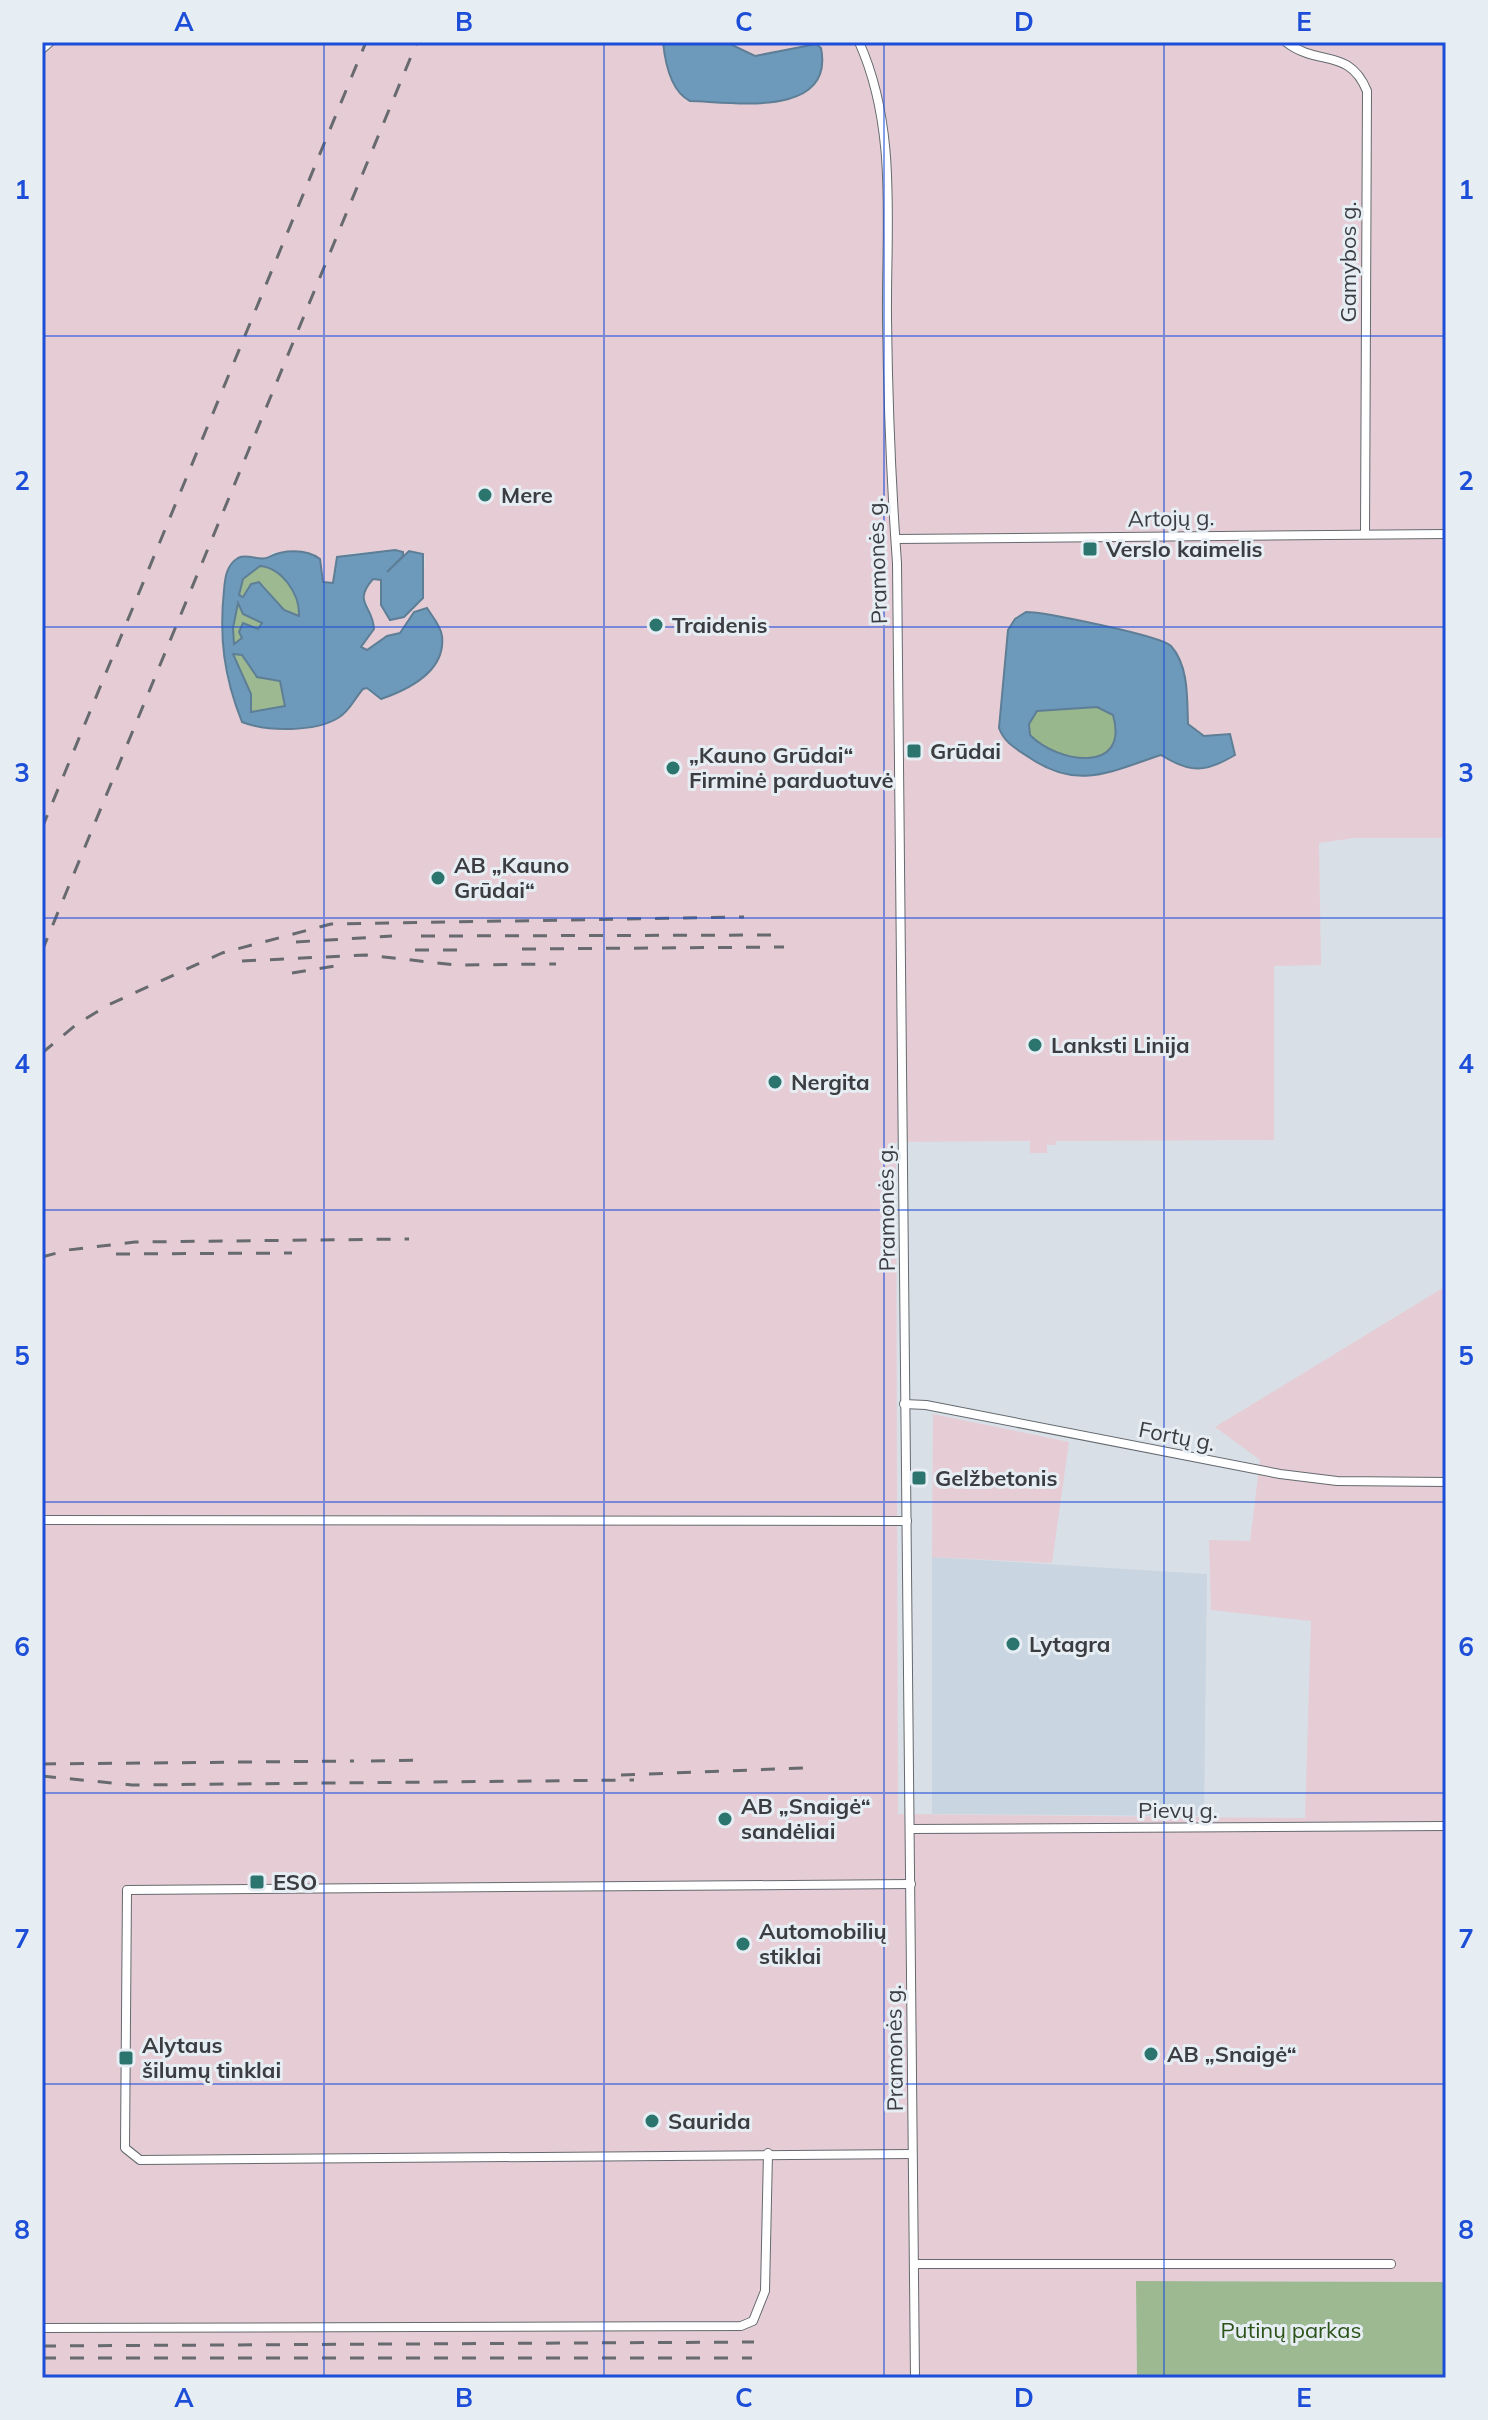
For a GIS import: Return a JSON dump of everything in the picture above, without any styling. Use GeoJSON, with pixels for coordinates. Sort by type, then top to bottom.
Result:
{"type":"FeatureCollection","features":[{"type":"Feature","properties":{"kind":"street"},"geometry":{"type":"LineString","coordinates":[[42,49],[50,42]]}},
{"type":"Feature","properties":{"kind":"street","name":"Pramonės g."},"geometry":{"type":"LineString","coordinates":[[859,42],[879,91],[886,145],[888,439],[896,539],[915,2378]]}},
{"type":"Feature","properties":{"kind":"street","name":"Gamybos g."},"geometry":{"type":"LineString","coordinates":[[1286,42],[1312,56],[1349,64],[1360,73],[1367,91],[1365,534]]}},
{"type":"Feature","properties":{"kind":"street","name":"Artojų g."},"geometry":{"type":"LineString","coordinates":[[896,539],[1446,534]]}},
{"type":"Feature","properties":{"kind":"street","name":"Fortų g."},"geometry":{"type":"LineString","coordinates":[[904,1404],[926,1405],[1280,1474],[1337,1481],[1446,1482]]}},
{"type":"Feature","properties":{"kind":"street"},"geometry":{"type":"LineString","coordinates":[[42,1520],[907,1521]]}},
{"type":"Feature","properties":{"kind":"street","name":"Pievų g."},"geometry":{"type":"LineString","coordinates":[[910,1829],[1446,1826]]}},
{"type":"Feature","properties":{"kind":"street"},"geometry":{"type":"LineString","coordinates":[[911,1884],[127,1890],[125,2148],[140,2160],[912,2154]]}},
{"type":"Feature","properties":{"kind":"street"},"geometry":{"type":"LineString","coordinates":[[42,2328],[741,2326],[753,2321],[765,2291],[768,2153]]}},
{"type":"Feature","properties":{"kind":"street"},"geometry":{"type":"LineString","coordinates":[[914,2264],[1391,2264]]}},
{"type":"Feature","properties":{"kind":"shaded area"},"geometry":{"type":"Polygon","coordinates":[[[42,42],[1446,42],[1446,838],[1354,838],[1319,843],[1321,965],[1274,966],[1274,1140],[1056,1141],[1055,1145],[1047,1145],[1047,1153],[1030,1153],[1030,1141],[896,1142],[898,1814],[1305,1818],[1311,1621],[1211,1610],[1209,1540],[1250,1541],[1260,1460],[1215,1427],[1446,1286],[1446,2282],[1136,2281],[1137,2378],[42,2378],[42,42]],[[401,551],[352,553],[337,557],[333,583],[323,582],[321,564],[273,552],[268,558],[244,557],[225,577],[221,632],[226,676],[242,722],[281,728],[325,723],[335,720],[363,689],[366,688],[371,694],[416,684],[438,658],[441,631],[428,608],[410,617],[400,633],[367,650],[361,647],[373,619],[363,594],[373,579],[381,580],[404,618],[422,601],[425,557],[420,552],[407,552],[396,567],[386,571],[402,558],[401,551]]]}},
{"type":"Feature","properties":{"kind":"shaded area"},"geometry":{"type":"Polygon","coordinates":[[[933,1414],[1069,1442],[1052,1563],[932,1557],[933,1414]]]}},
{"type":"Feature","properties":{"kind":"shaded area"},"geometry":{"type":"Polygon","coordinates":[[[932,1557],[1207,1574],[1204,1816],[932,1814],[932,1557]]]}},
{"type":"Feature","properties":{"kind":"green space"},"geometry":{"type":"Polygon","coordinates":[[[260,566],[275,572],[288,584],[296,599],[299,616],[284,610],[263,585],[248,587],[246,595],[238,595],[243,579],[260,566]]]}},
{"type":"Feature","properties":{"kind":"green space"},"geometry":{"type":"Polygon","coordinates":[[[238,603],[243,614],[262,623],[258,629],[239,632],[242,638],[234,644],[233,628],[238,603]]]}},
{"type":"Feature","properties":{"kind":"green space"},"geometry":{"type":"Polygon","coordinates":[[[236,653],[242,655],[257,677],[282,682],[285,706],[251,712],[251,694],[233,658],[236,653]]]}},
{"type":"Feature","properties":{"kind":"green space"},"geometry":{"type":"Polygon","coordinates":[[[1097,707],[1113,715],[1115,734],[1110,748],[1101,755],[1088,758],[1057,753],[1030,735],[1029,724],[1036,711],[1097,707]]]}},
{"type":"Feature","properties":{"kind":"green space","name":"Putinų parkas"},"geometry":{"type":"Polygon","coordinates":[[[1136,2281],[1446,2282],[1446,2378],[1137,2378],[1136,2281]]]}},
{"type":"Feature","properties":{"kind":"water"},"geometry":{"type":"Polygon","coordinates":[[[663,42],[726,42],[755,56],[816,44],[821,48],[821,71],[812,86],[797,96],[776,102],[690,101],[673,83],[663,42]]]}},
{"type":"Feature","properties":{"kind":"water"},"geometry":{"type":"Polygon","coordinates":[[[395,550],[403,552],[403,556],[387,572],[409,551],[423,554],[423,598],[404,617],[390,620],[381,605],[381,580],[373,579],[367,587],[364,599],[374,629],[361,647],[367,650],[387,636],[400,633],[414,612],[427,608],[442,636],[438,660],[413,685],[381,699],[367,688],[363,689],[346,712],[328,723],[291,729],[264,728],[242,722],[227,673],[223,641],[224,590],[229,568],[242,557],[265,558],[280,553],[301,552],[320,559],[323,582],[333,583],[337,557],[395,550]],[[260,566],[243,579],[239,595],[243,597],[251,584],[259,582],[284,610],[299,616],[296,599],[288,584],[276,572],[260,566]],[[238,603],[233,628],[234,644],[242,638],[239,632],[243,623],[258,629],[262,623],[243,614],[238,603]],[[233,654],[251,694],[251,712],[285,706],[280,681],[257,677],[242,655],[233,654]]]}},
{"type":"Feature","properties":{"kind":"water"},"geometry":{"type":"Polygon","coordinates":[[[1026,612],[1055,616],[1126,631],[1171,646],[1184,673],[1188,724],[1204,736],[1230,734],[1235,755],[1206,768],[1189,768],[1161,755],[1110,772],[1080,776],[1064,774],[1030,758],[1008,742],[999,728],[1008,630],[1015,619],[1026,612]],[[1097,707],[1037,711],[1029,724],[1030,735],[1042,745],[1073,757],[1101,755],[1111,747],[1115,734],[1113,715],[1097,707]]]}},
{"type":"Feature","properties":{"kind":"railway"},"geometry":{"type":"LineString","coordinates":[[42,828],[366,42]]}},
{"type":"Feature","properties":{"kind":"railway"},"geometry":{"type":"LineString","coordinates":[[42,951],[417,42]]}},
{"type":"Feature","properties":{"kind":"railway"},"geometry":{"type":"LineString","coordinates":[[42,1053],[77,1024],[108,1005],[222,953],[331,924],[744,917]]}},
{"type":"Feature","properties":{"kind":"railway"},"geometry":{"type":"LineString","coordinates":[[421,936],[783,935]]}},
{"type":"Feature","properties":{"kind":"railway"},"geometry":{"type":"LineString","coordinates":[[296,942],[392,936]]}},
{"type":"Feature","properties":{"kind":"railway"},"geometry":{"type":"LineString","coordinates":[[522,949],[784,947]]}},
{"type":"Feature","properties":{"kind":"railway"},"geometry":{"type":"LineString","coordinates":[[415,950],[463,950]]}},
{"type":"Feature","properties":{"kind":"railway"},"geometry":{"type":"LineString","coordinates":[[242,961],[366,955],[456,965],[556,964]]}},
{"type":"Feature","properties":{"kind":"railway"},"geometry":{"type":"LineString","coordinates":[[292,973],[335,966]]}},
{"type":"Feature","properties":{"kind":"railway"},"geometry":{"type":"LineString","coordinates":[[42,1257],[68,1250],[135,1242],[409,1239]]}},
{"type":"Feature","properties":{"kind":"railway"},"geometry":{"type":"LineString","coordinates":[[116,1254],[292,1253]]}},
{"type":"Feature","properties":{"kind":"railway"},"geometry":{"type":"LineString","coordinates":[[371,1761],[421,1760]]}},
{"type":"Feature","properties":{"kind":"railway"},"geometry":{"type":"LineString","coordinates":[[42,1764],[354,1761]]}},
{"type":"Feature","properties":{"kind":"railway"},"geometry":{"type":"LineString","coordinates":[[621,1775],[804,1768]]}},
{"type":"Feature","properties":{"kind":"railway"},"geometry":{"type":"LineString","coordinates":[[42,1776],[132,1785],[634,1780]]}},
{"type":"Feature","properties":{"kind":"railway"},"geometry":{"type":"LineString","coordinates":[[42,2346],[754,2342]]}},
{"type":"Feature","properties":{"kind":"railway"},"geometry":{"type":"LineString","coordinates":[[42,2358],[752,2358]]}},
{"type":"Feature","properties":{"kind":"place","name":"Mere"},"geometry":{"type":"Point","coordinates":[485,495]}},
{"type":"Feature","properties":{"kind":"place","name":"Verslo kaimelis"},"geometry":{"type":"Point","coordinates":[1090,549]}},
{"type":"Feature","properties":{"kind":"place","name":"Traidenis"},"geometry":{"type":"Point","coordinates":[656,625]}},
{"type":"Feature","properties":{"kind":"place","name":"Grūdai"},"geometry":{"type":"Point","coordinates":[914,751]}},
{"type":"Feature","properties":{"kind":"place","name":"„Kauno Grūdai“ Firminė parduotuvė"},"geometry":{"type":"Point","coordinates":[673,768]}},
{"type":"Feature","properties":{"kind":"place","name":"AB „Kauno Grūdai“"},"geometry":{"type":"Point","coordinates":[438,878]}},
{"type":"Feature","properties":{"kind":"place","name":"Lanksti Linija"},"geometry":{"type":"Point","coordinates":[1035,1045]}},
{"type":"Feature","properties":{"kind":"place","name":"Nergita"},"geometry":{"type":"Point","coordinates":[775,1082]}},
{"type":"Feature","properties":{"kind":"place","name":"Gelžbetonis"},"geometry":{"type":"Point","coordinates":[919,1478]}},
{"type":"Feature","properties":{"kind":"place","name":"Lytagra"},"geometry":{"type":"Point","coordinates":[1013,1644]}},
{"type":"Feature","properties":{"kind":"place","name":"AB „Snaigė“ sandėliai"},"geometry":{"type":"Point","coordinates":[725,1819]}},
{"type":"Feature","properties":{"kind":"place","name":"ESO"},"geometry":{"type":"Point","coordinates":[257,1882]}},
{"type":"Feature","properties":{"kind":"place","name":"Automobilių stiklai"},"geometry":{"type":"Point","coordinates":[743,1944]}},
{"type":"Feature","properties":{"kind":"place","name":"AB „Snaigė“"},"geometry":{"type":"Point","coordinates":[1151,2054]}},
{"type":"Feature","properties":{"kind":"place","name":"Alytaus šilumų tinklai"},"geometry":{"type":"Point","coordinates":[126,2058]}},
{"type":"Feature","properties":{"kind":"place","name":"Saurida"},"geometry":{"type":"Point","coordinates":[652,2121]}}]}
